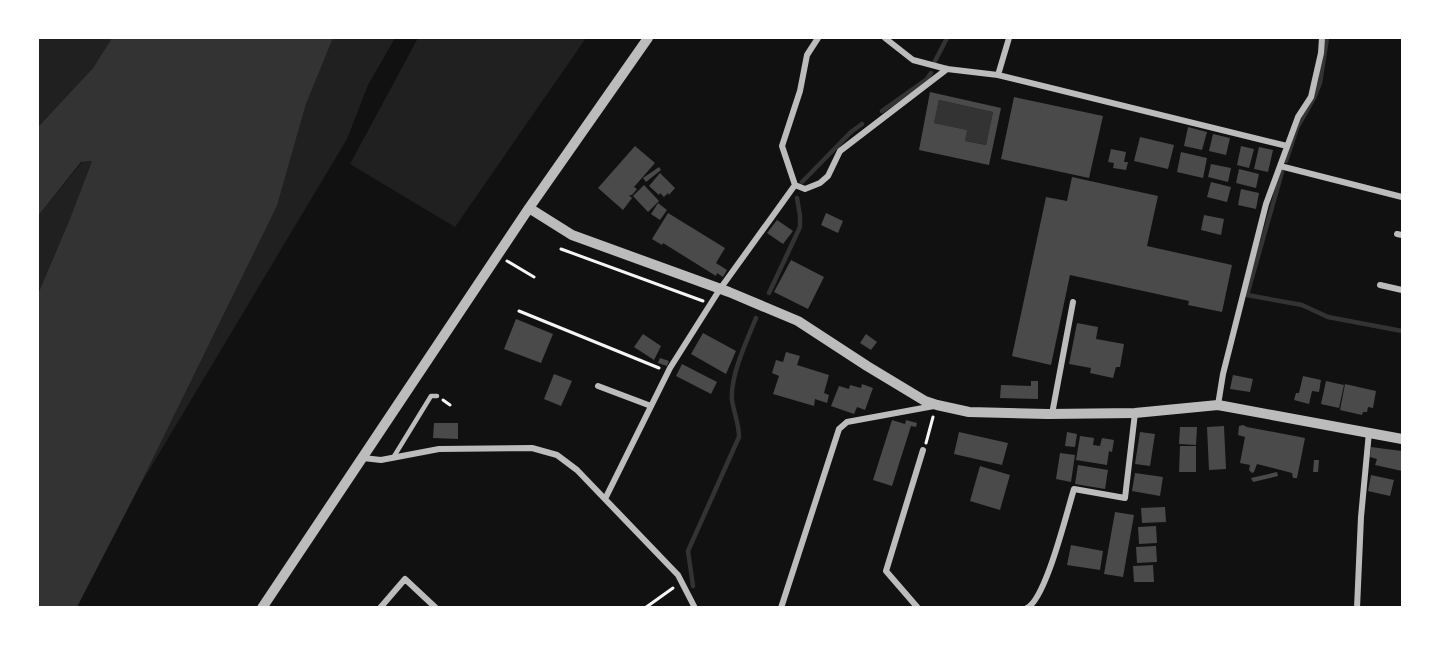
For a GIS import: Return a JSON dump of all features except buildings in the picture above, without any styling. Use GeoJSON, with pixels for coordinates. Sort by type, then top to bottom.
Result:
{"type":"FeatureCollection","features":[{"type":"Feature","properties":{"kind":"street"},"geometry":{"type":"LineString","coordinates":[[262,608],[529,208],[648,38]]}},
{"type":"Feature","properties":{"kind":"street"},"geometry":{"type":"LineString","coordinates":[[818,38],[807,54],[800,91],[782,146],[795,185],[805,189],[820,183],[828,176],[840,151],[947,69]]}},
{"type":"Feature","properties":{"kind":"street"},"geometry":{"type":"LineString","coordinates":[[885,38],[913,60],[947,69],[998,75],[1287,146]]}},
{"type":"Feature","properties":{"kind":"street"},"geometry":{"type":"LineString","coordinates":[[998,75],[1009,38]]}},
{"type":"Feature","properties":{"kind":"street"},"geometry":{"type":"LineString","coordinates":[[1218,405],[1223,374],[1266,204],[1298,117],[1311,97],[1322,38]]}},
{"type":"Feature","properties":{"kind":"street"},"geometry":{"type":"LineString","coordinates":[[1280,166],[1402,197]]}},
{"type":"Feature","properties":{"kind":"street"},"geometry":{"type":"LineString","coordinates":[[605,499],[668,371],[720,289],[795,185]]}},
{"type":"Feature","properties":{"kind":"street"},"geometry":{"type":"LineString","coordinates":[[529,208],[572,235],[720,289],[798,321],[867,366],[925,401],[937,405],[969,412],[1052,414],[1135,413],[1218,405],[1402,439]]}},
{"type":"Feature","properties":{"kind":"street"},"geometry":{"type":"LineString","coordinates":[[1380,285],[1402,290]]}},
{"type":"Feature","properties":{"kind":"street"},"geometry":{"type":"LineString","coordinates":[[1052,414],[1073,302]]}},
{"type":"Feature","properties":{"kind":"street"},"geometry":{"type":"LineString","coordinates":[[598,386],[651,406]]}},
{"type":"Feature","properties":{"kind":"street"},"geometry":{"type":"LineString","coordinates":[[781,608],[839,429],[847,422],[894,415],[937,405]]}},
{"type":"Feature","properties":{"kind":"street"},"geometry":{"type":"LineString","coordinates":[[1027,608],[1038,597],[1053,560],[1074,489],[1125,498],[1135,413]]}},
{"type":"Feature","properties":{"kind":"street"},"geometry":{"type":"LineString","coordinates":[[1357,608],[1361,517],[1369,432]]}},
{"type":"Feature","properties":{"kind":"street"},"geometry":{"type":"LineString","coordinates":[[363,458],[381,460],[439,448],[532,448],[557,455],[577,471],[678,575],[695,608]]}},
{"type":"Feature","properties":{"kind":"street"},"geometry":{"type":"LineString","coordinates":[[918,608],[886,571],[923,450]]}},
{"type":"Feature","properties":{"kind":"street"},"geometry":{"type":"LineString","coordinates":[[380,608],[405,579],[436,608]]}},
{"type":"Feature","properties":{"kind":"lane"},"geometry":{"type":"LineString","coordinates":[[393,458],[431,396],[437,396]]}},
{"type":"Feature","properties":{"kind":"path"},"geometry":{"type":"LineString","coordinates":[[561,249],[710,304]]}},
{"type":"Feature","properties":{"kind":"path"},"geometry":{"type":"LineString","coordinates":[[512,264],[534,278]]}},
{"type":"Feature","properties":{"kind":"path"},"geometry":{"type":"LineString","coordinates":[[519,311],[668,371]]}},
{"type":"Feature","properties":{"kind":"path"},"geometry":{"type":"LineString","coordinates":[[923,450],[937,405]]}},
{"type":"Feature","properties":{"kind":"path"},"geometry":{"type":"LineString","coordinates":[[645,608],[682,582]]}},
{"type":"Feature","properties":{"kind":"shaded area"},"geometry":{"type":"Polygon","coordinates":[[[38,38],[112,38],[93,68],[38,127],[38,38]]]}},
{"type":"Feature","properties":{"kind":"shaded area"},"geometry":{"type":"Polygon","coordinates":[[[112,38],[333,38],[306,104],[277,206],[139,487],[77,607],[38,607],[38,294],[92,161],[81,162],[38,216],[38,127],[93,68],[112,38]]]}},
{"type":"Feature","properties":{"kind":"shaded area"},"geometry":{"type":"Polygon","coordinates":[[[333,38],[395,38],[368,85],[347,139],[139,487],[277,206],[306,104],[333,38]]]}},
{"type":"Feature","properties":{"kind":"shaded area"},"geometry":{"type":"Polygon","coordinates":[[[418,38],[586,38],[455,227],[350,164],[418,38]]]}},
{"type":"Feature","properties":{"kind":"shaded area"},"geometry":{"type":"Polygon","coordinates":[[[939,100],[993,112],[986,145],[965,141],[966,130],[934,123],[939,100]]]}},
{"type":"Feature","properties":{"kind":"shaded area"},"geometry":{"type":"Polygon","coordinates":[[[92,161],[38,294],[38,216],[82,162],[92,161]]]}},
{"type":"Feature","properties":{"kind":"waterway"},"geometry":{"type":"LineString","coordinates":[[935,61],[947,38]]}},
{"type":"Feature","properties":{"kind":"waterway"},"geometry":{"type":"LineString","coordinates":[[1286,161],[1297,128],[1320,83],[1327,38]]}},
{"type":"Feature","properties":{"kind":"waterway"},"geometry":{"type":"LineString","coordinates":[[882,111],[927,79],[931,73]]}},
{"type":"Feature","properties":{"kind":"waterway"},"geometry":{"type":"LineString","coordinates":[[802,182],[851,132],[862,124]]}},
{"type":"Feature","properties":{"kind":"waterway"},"geometry":{"type":"LineString","coordinates":[[1282,172],[1247,295],[1302,305],[1328,317],[1402,331]]}},
{"type":"Feature","properties":{"kind":"waterway"},"geometry":{"type":"LineString","coordinates":[[769,293],[800,227],[797,198]]}},
{"type":"Feature","properties":{"kind":"waterway"},"geometry":{"type":"LineString","coordinates":[[693,586],[688,551],[739,437],[732,390],[740,358],[756,318]]}}]}
